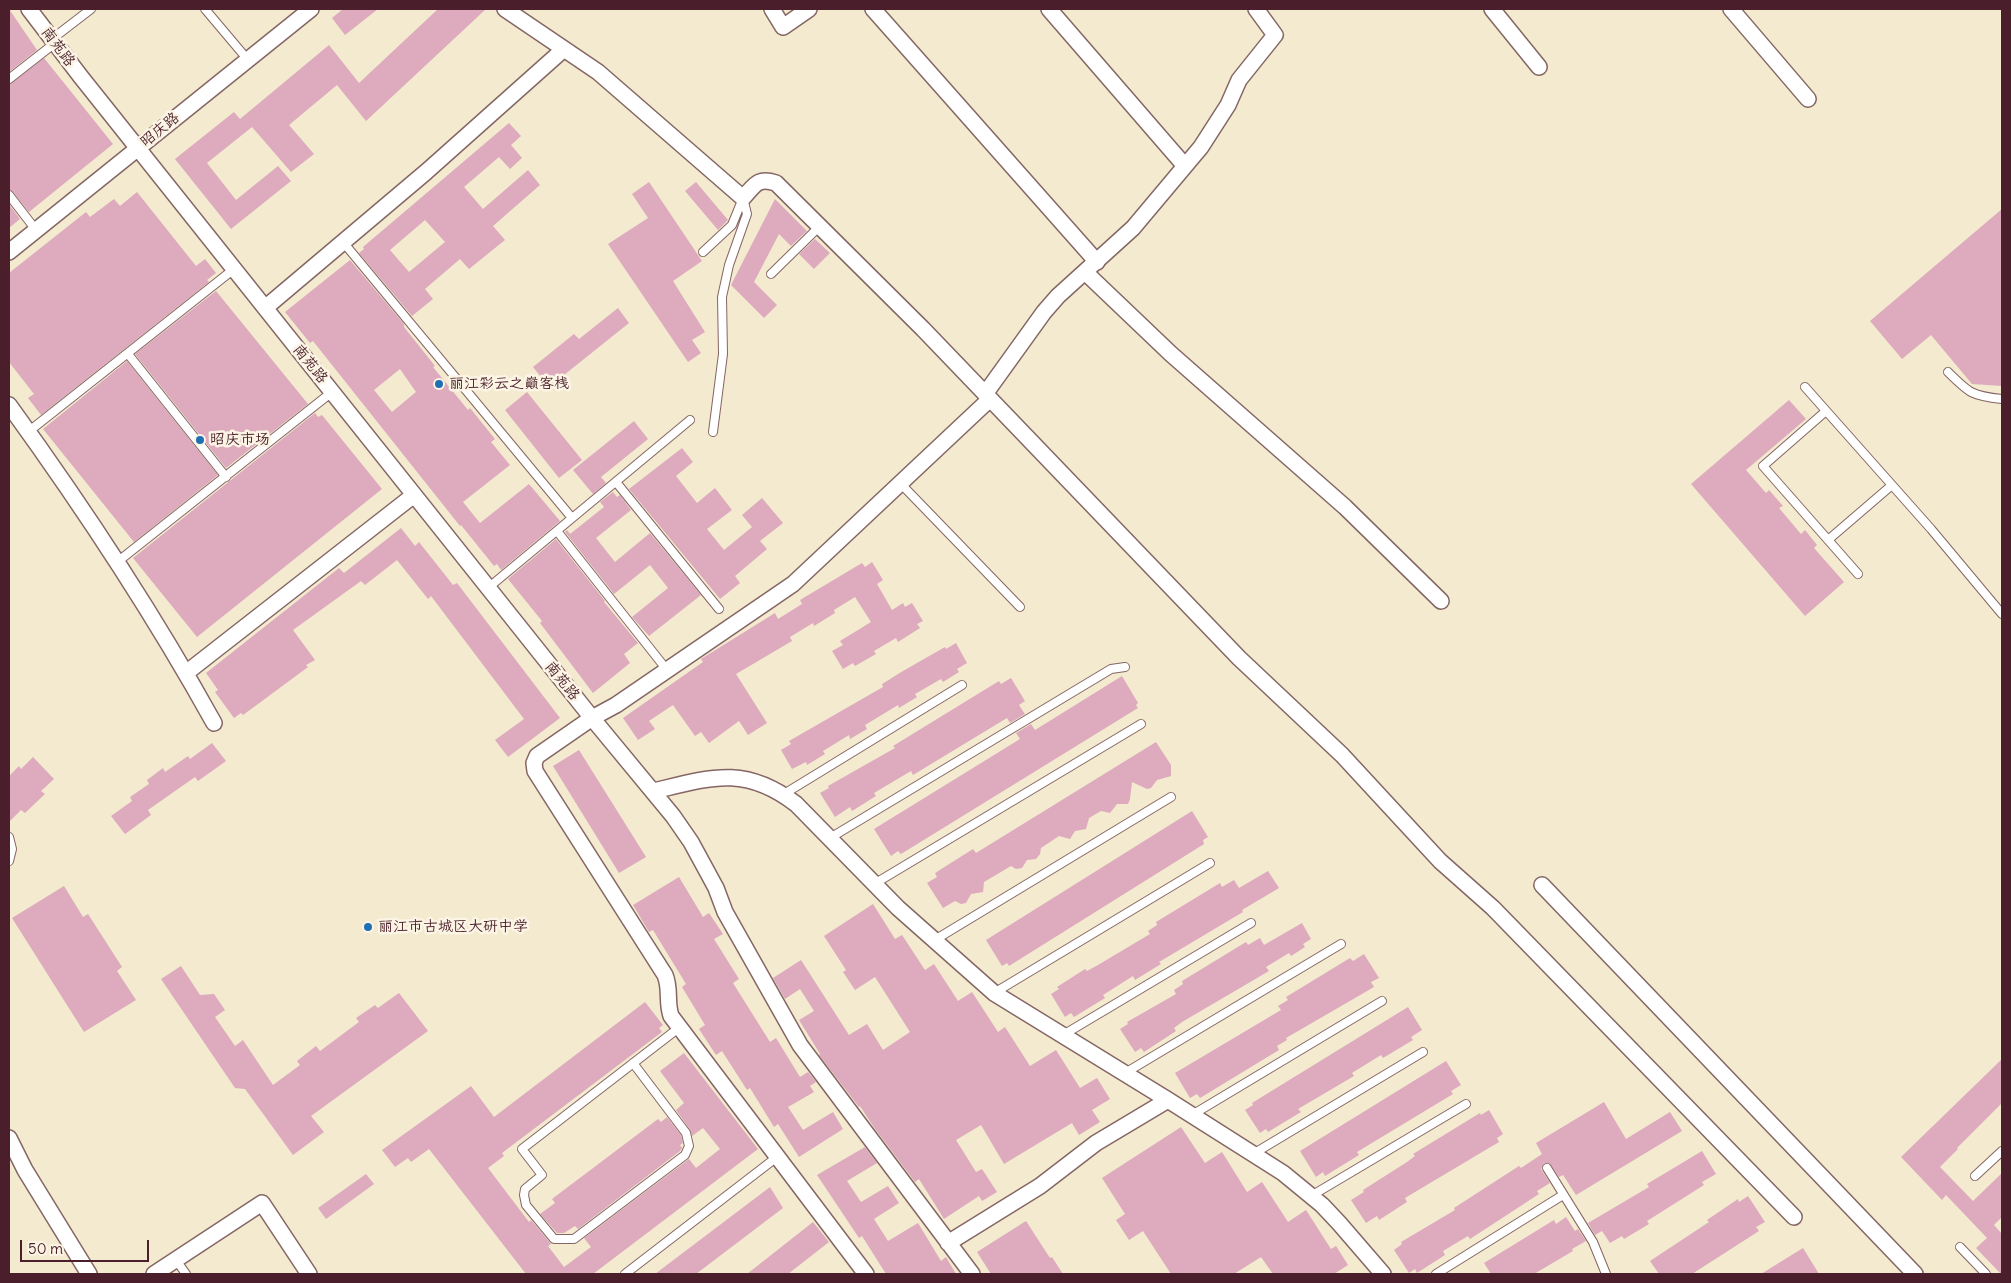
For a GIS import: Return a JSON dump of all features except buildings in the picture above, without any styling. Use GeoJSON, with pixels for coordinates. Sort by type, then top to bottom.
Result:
{"type":"FeatureCollection","features":[{"type":"Feature","properties":{"kind":"street","name":"南苑路"},"geometry":{"type":"LineString","coordinates":[[28,9],[414,496],[592,718],[674,816],[695,849],[716,888],[726,912],[800,1045],[972,1274]]}},
{"type":"Feature","properties":{"kind":"street","name":"昭庆路"},"geometry":{"type":"LineString","coordinates":[[9,252],[312,9]]}},
{"type":"Feature","properties":{"kind":"street"},"geometry":{"type":"LineString","coordinates":[[505,9],[598,72],[743,198],[759,181],[765,180],[776,183],[988,396],[1240,658],[1342,754],[1440,861],[1493,908],[1794,1217]]}},
{"type":"Feature","properties":{"kind":"street"},"geometry":{"type":"LineString","coordinates":[[772,9],[783,27],[809,9]]}},
{"type":"Feature","properties":{"kind":"street"},"geometry":{"type":"LineString","coordinates":[[873,9],[1097,262]]}},
{"type":"Feature","properties":{"kind":"street"},"geometry":{"type":"LineString","coordinates":[[1049,9],[1185,166]]}},
{"type":"Feature","properties":{"kind":"street"},"geometry":{"type":"LineString","coordinates":[[866,1274],[680,1027],[669,1010],[669,987],[665,975],[535,771],[534,763],[537,756],[592,718],[616,705],[793,584],[901,484],[988,396],[1044,312],[1133,228],[1214,129],[1228,106],[1239,80],[1276,35],[1256,9]]}},
{"type":"Feature","properties":{"kind":"street"},"geometry":{"type":"LineString","coordinates":[[1492,9],[1539,67]]}},
{"type":"Feature","properties":{"kind":"street"},"geometry":{"type":"LineString","coordinates":[[1731,9],[1808,100]]}},
{"type":"Feature","properties":{"kind":"street"},"geometry":{"type":"LineString","coordinates":[[265,308],[426,172],[564,49]]}},
{"type":"Feature","properties":{"kind":"street"},"geometry":{"type":"LineString","coordinates":[[1085,272],[1171,354],[1345,507],[1441,601]]}},
{"type":"Feature","properties":{"kind":"street"},"geometry":{"type":"LineString","coordinates":[[9,405],[70,490],[186,673],[214,723]]}},
{"type":"Feature","properties":{"kind":"street"},"geometry":{"type":"LineString","coordinates":[[186,673],[414,496]]}},
{"type":"Feature","properties":{"kind":"street"},"geometry":{"type":"LineString","coordinates":[[654,791],[710,777],[726,776],[756,781],[784,794],[933,941],[994,993],[1125,1073],[1283,1174],[1311,1196],[1339,1223],[1383,1274]]}},
{"type":"Feature","properties":{"kind":"street"},"geometry":{"type":"LineString","coordinates":[[1542,885],[1915,1274]]}},
{"type":"Feature","properties":{"kind":"street"},"geometry":{"type":"LineString","coordinates":[[948,1243],[1040,1186],[1096,1143],[1168,1100]]}},
{"type":"Feature","properties":{"kind":"street"},"geometry":{"type":"LineString","coordinates":[[9,1138],[25,1170],[89,1274]]}},
{"type":"Feature","properties":{"kind":"street"},"geometry":{"type":"LineString","coordinates":[[154,1274],[262,1203],[309,1274]]}},
{"type":"Feature","properties":{"kind":"lane"},"geometry":{"type":"LineString","coordinates":[[9,79],[91,9]]}},
{"type":"Feature","properties":{"kind":"lane"},"geometry":{"type":"LineString","coordinates":[[205,9],[248,60]]}},
{"type":"Feature","properties":{"kind":"lane"},"geometry":{"type":"LineString","coordinates":[[9,195],[36,230]]}},
{"type":"Feature","properties":{"kind":"lane"},"geometry":{"type":"LineString","coordinates":[[703,252],[732,226],[743,198]]}},
{"type":"Feature","properties":{"kind":"lane"},"geometry":{"type":"LineString","coordinates":[[713,432],[723,354],[722,297],[728,265],[747,214],[743,198]]}},
{"type":"Feature","properties":{"kind":"lane"},"geometry":{"type":"LineString","coordinates":[[771,274],[820,226]]}},
{"type":"Feature","properties":{"kind":"lane"},"geometry":{"type":"LineString","coordinates":[[343,242],[572,518]]}},
{"type":"Feature","properties":{"kind":"lane"},"geometry":{"type":"LineString","coordinates":[[28,432],[234,270]]}},
{"type":"Feature","properties":{"kind":"lane"},"geometry":{"type":"LineString","coordinates":[[128,354],[226,477]]}},
{"type":"Feature","properties":{"kind":"lane"},"geometry":{"type":"LineString","coordinates":[[1948,372],[1967,391],[1980,396],[2002,399]]}},
{"type":"Feature","properties":{"kind":"lane"},"geometry":{"type":"LineString","coordinates":[[1805,387],[2002,614]]}},
{"type":"Feature","properties":{"kind":"lane"},"geometry":{"type":"LineString","coordinates":[[116,563],[332,392]]}},
{"type":"Feature","properties":{"kind":"lane"},"geometry":{"type":"LineString","coordinates":[[1826,411],[1763,466],[1858,574]]}},
{"type":"Feature","properties":{"kind":"lane"},"geometry":{"type":"LineString","coordinates":[[488,588],[690,420]]}},
{"type":"Feature","properties":{"kind":"lane"},"geometry":{"type":"LineString","coordinates":[[616,482],[719,609]]}},
{"type":"Feature","properties":{"kind":"lane"},"geometry":{"type":"LineString","coordinates":[[901,484],[1020,607]]}},
{"type":"Feature","properties":{"kind":"lane"},"geometry":{"type":"LineString","coordinates":[[1828,540],[1892,485]]}},
{"type":"Feature","properties":{"kind":"lane"},"geometry":{"type":"LineString","coordinates":[[557,531],[667,670]]}},
{"type":"Feature","properties":{"kind":"lane"},"geometry":{"type":"LineString","coordinates":[[830,838],[1112,669],[1126,667]]}},
{"type":"Feature","properties":{"kind":"lane"},"geometry":{"type":"LineString","coordinates":[[784,794],[962,685]]}},
{"type":"Feature","properties":{"kind":"lane"},"geometry":{"type":"LineString","coordinates":[[874,884],[1140,724]]}},
{"type":"Feature","properties":{"kind":"lane"},"geometry":{"type":"LineString","coordinates":[[933,941],[1172,797]]}},
{"type":"Feature","properties":{"kind":"lane"},"geometry":{"type":"LineString","coordinates":[[9,837],[12,849],[9,860]]}},
{"type":"Feature","properties":{"kind":"lane"},"geometry":{"type":"LineString","coordinates":[[994,993],[1210,863]]}},
{"type":"Feature","properties":{"kind":"lane"},"geometry":{"type":"LineString","coordinates":[[1063,1035],[1251,923]]}},
{"type":"Feature","properties":{"kind":"lane"},"geometry":{"type":"LineString","coordinates":[[1125,1073],[1341,944]]}},
{"type":"Feature","properties":{"kind":"lane"},"geometry":{"type":"LineString","coordinates":[[1192,1115],[1382,1002]]}},
{"type":"Feature","properties":{"kind":"lane"},"geometry":{"type":"LineString","coordinates":[[633,1063],[686,1133],[689,1146],[685,1155],[574,1239],[554,1239],[524,1200],[525,1189],[542,1175],[522,1149],[633,1063],[680,1027]]}},
{"type":"Feature","properties":{"kind":"lane"},"geometry":{"type":"LineString","coordinates":[[1253,1154],[1423,1052]]}},
{"type":"Feature","properties":{"kind":"lane"},"geometry":{"type":"LineString","coordinates":[[1311,1196],[1466,1104]]}},
{"type":"Feature","properties":{"kind":"lane"},"geometry":{"type":"LineString","coordinates":[[1975,1176],[2002,1151]]}},
{"type":"Feature","properties":{"kind":"lane"},"geometry":{"type":"LineString","coordinates":[[625,1274],[777,1157]]}},
{"type":"Feature","properties":{"kind":"lane"},"geometry":{"type":"LineString","coordinates":[[1547,1168],[1593,1242],[1606,1274]]}},
{"type":"Feature","properties":{"kind":"lane"},"geometry":{"type":"LineString","coordinates":[[1436,1274],[1563,1195]]}},
{"type":"Feature","properties":{"kind":"lane"},"geometry":{"type":"LineString","coordinates":[[1960,1247],[1986,1274]]}},
{"type":"Feature","properties":{"kind":"lane"},"geometry":{"type":"LineString","coordinates":[[176,1260],[186,1274]]}},
{"type":"Feature","properties":{"kind":"place","name":"丽江彩云之巅客栈"},"geometry":{"type":"Point","coordinates":[439,384]}},
{"type":"Feature","properties":{"kind":"place","name":"昭庆市场"},"geometry":{"type":"Point","coordinates":[200,440]}},
{"type":"Feature","properties":{"kind":"place","name":"丽江市古城区大研中学"},"geometry":{"type":"Point","coordinates":[368,927]}}]}
